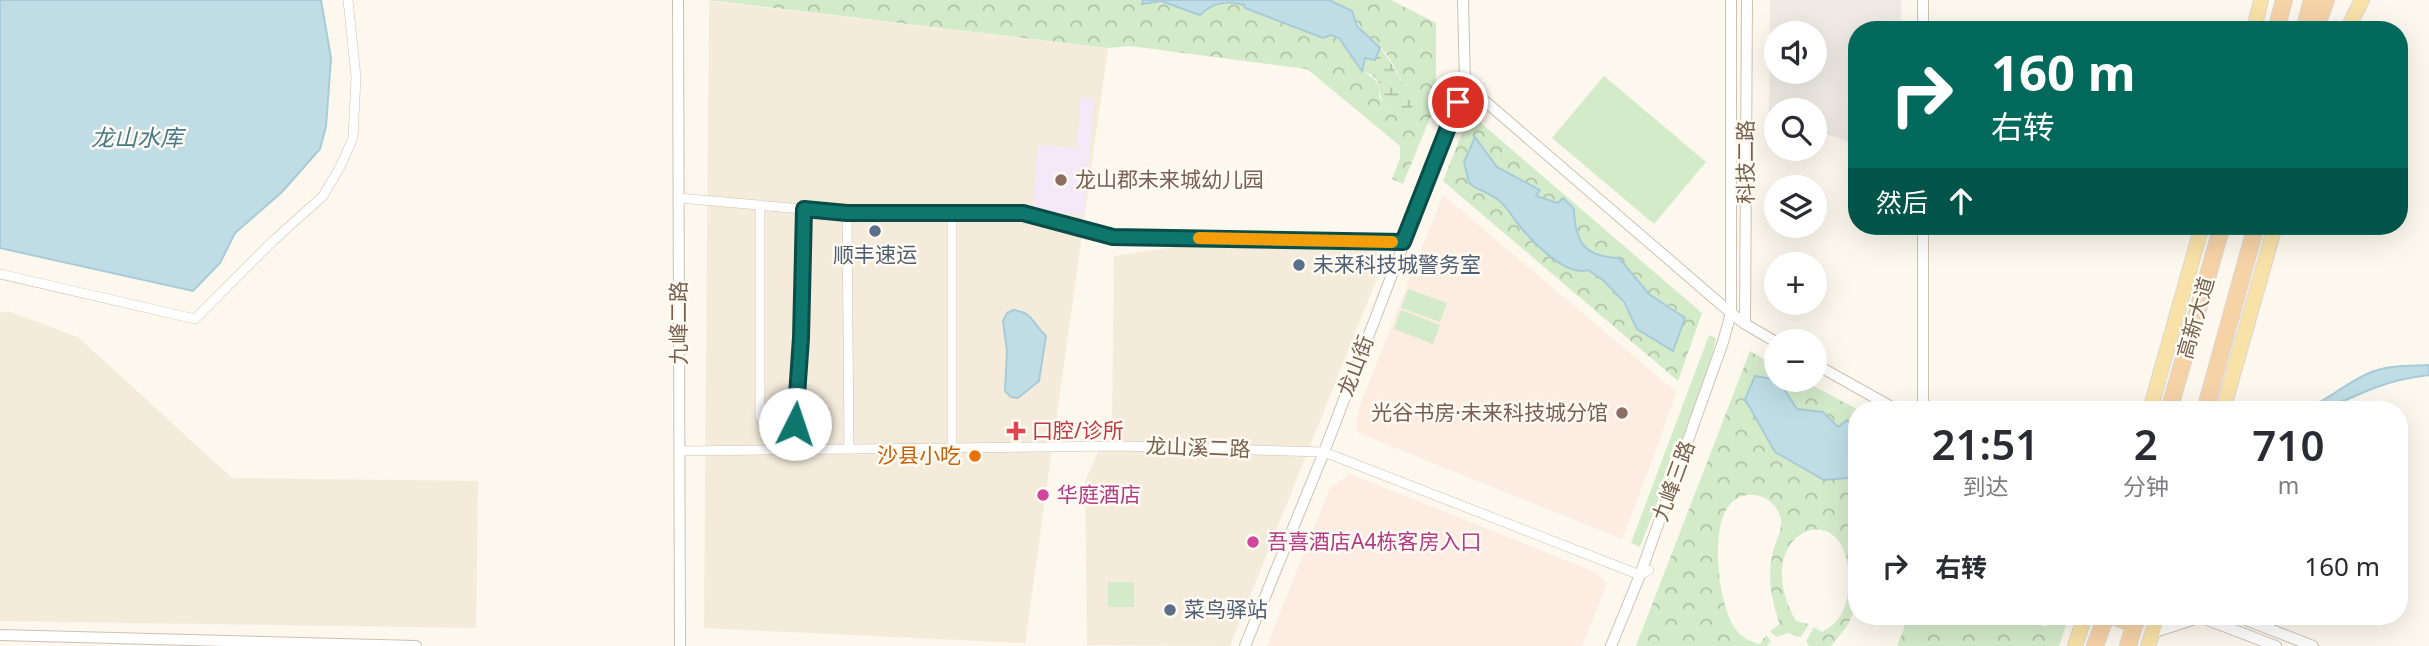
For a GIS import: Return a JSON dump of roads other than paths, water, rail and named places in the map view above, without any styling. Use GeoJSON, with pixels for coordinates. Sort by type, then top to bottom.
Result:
{"type":"FeatureCollection","features":[{"type":"Feature","properties":{"kind":"highway"},"geometry":{"type":"LineString","coordinates":[[2278,21],[2284,0]]}},
{"type":"Feature","properties":{"kind":"highway"},"geometry":{"type":"LineString","coordinates":[[2306,21],[2312,0]]}},
{"type":"Feature","properties":{"kind":"highway"},"geometry":{"type":"LineString","coordinates":[[2318,21],[2326,0]]}},
{"type":"Feature","properties":{"kind":"highway","name":"高新大道"},"geometry":{"type":"LineString","coordinates":[[2172,401],[2220,235]]}},
{"type":"Feature","properties":{"kind":"highway","name":"高新大道"},"geometry":{"type":"LineString","coordinates":[[2209,401],[2254,235]]}},
{"type":"Feature","properties":{"kind":"highway"},"geometry":{"type":"LineString","coordinates":[[2095,646],[2104,625]]}},
{"type":"Feature","properties":{"kind":"highway"},"geometry":{"type":"LineString","coordinates":[[2128,646],[2134,625]]}},
{"type":"Feature","properties":{"kind":"main road"},"geometry":{"type":"LineString","coordinates":[[2256,21],[2261,0]]}},
{"type":"Feature","properties":{"kind":"main road"},"geometry":{"type":"LineString","coordinates":[[2352,21],[2362,0]]}},
{"type":"Feature","properties":{"kind":"main road"},"geometry":{"type":"LineString","coordinates":[[2153,401],[2200,235]]}},
{"type":"Feature","properties":{"kind":"main road"},"geometry":{"type":"LineString","coordinates":[[2226,401],[2273,235]]}},
{"type":"Feature","properties":{"kind":"main road"},"geometry":{"type":"LineString","coordinates":[[2180,309],[2217,244]]}},
{"type":"Feature","properties":{"kind":"main road"},"geometry":{"type":"LineString","coordinates":[[2075,646],[2082,625]]}},
{"type":"Feature","properties":{"kind":"street"},"geometry":{"type":"LineString","coordinates":[[0,274],[195,319],[273,241],[323,196],[340,167],[353,138],[356,76],[348,0]]}},
{"type":"Feature","properties":{"kind":"street","name":"九峰二路"},"geometry":{"type":"LineString","coordinates":[[678,0],[680,646]]}},
{"type":"Feature","properties":{"kind":"street"},"geometry":{"type":"LineString","coordinates":[[1463,0],[1465,85],[1731,313],[1764,335]]}},
{"type":"Feature","properties":{"kind":"street"},"geometry":{"type":"LineString","coordinates":[[1923,0],[1923,21]]}},
{"type":"Feature","properties":{"kind":"street","name":"科技二路"},"geometry":{"type":"LineString","coordinates":[[1731,2],[1731,313]]}},
{"type":"Feature","properties":{"kind":"street","name":"科技二路"},"geometry":{"type":"LineString","coordinates":[[1745,324],[1748,2]]}},
{"type":"Feature","properties":{"kind":"street","name":"龙山街"},"geometry":{"type":"LineString","coordinates":[[1245,646],[1324,452],[1465,85]]}},
{"type":"Feature","properties":{"kind":"street"},"geometry":{"type":"LineString","coordinates":[[679,198],[847,213],[1023,213],[1113,237],[1403,242]]}},
{"type":"Feature","properties":{"kind":"street"},"geometry":{"type":"LineString","coordinates":[[760,205],[760,418],[765,427],[789,429],[795,424],[801,338],[804,209]]}},
{"type":"Feature","properties":{"kind":"street"},"geometry":{"type":"LineString","coordinates":[[847,213],[849,449]]}},
{"type":"Feature","properties":{"kind":"street"},"geometry":{"type":"LineString","coordinates":[[952,213],[952,448]]}},
{"type":"Feature","properties":{"kind":"street"},"geometry":{"type":"LineString","coordinates":[[1923,235],[1923,401]]}},
{"type":"Feature","properties":{"kind":"street","name":"九峰三路"},"geometry":{"type":"LineString","coordinates":[[1611,646],[1645,572],[1731,313]]}},
{"type":"Feature","properties":{"kind":"street"},"geometry":{"type":"LineString","coordinates":[[1827,371],[1881,401]]}},
{"type":"Feature","properties":{"kind":"street","name":"龙山溪二路"},"geometry":{"type":"LineString","coordinates":[[680,451],[1121,446],[1324,452],[1645,572]]}},
{"type":"Feature","properties":{"kind":"street"},"geometry":{"type":"LineString","coordinates":[[2150,640],[2182,625]]}},
{"type":"Feature","properties":{"kind":"street"},"geometry":{"type":"LineString","coordinates":[[2221,625],[2276,646]]}},
{"type":"Feature","properties":{"kind":"street"},"geometry":{"type":"LineString","coordinates":[[2259,625],[2313,646]]}},
{"type":"Feature","properties":{"kind":"street"},"geometry":{"type":"LineString","coordinates":[[0,635],[416,646]]}},
{"type":"Feature","properties":{"kind":"water","name":"龙山水库"},"geometry":{"type":"Polygon","coordinates":[[[0,0],[321,0],[331,58],[326,126],[320,149],[282,192],[235,233],[220,263],[193,291],[0,248],[0,0]]]}},
{"type":"Feature","properties":{"kind":"water"},"geometry":{"type":"Polygon","coordinates":[[[1143,0],[1329,0],[1352,11],[1357,26],[1380,48],[1375,60],[1365,58],[1362,71],[1339,38],[1331,35],[1323,38],[1245,8],[1244,5],[1220,3],[1200,15],[1161,1],[1142,4],[1143,0]]]}},
{"type":"Feature","properties":{"kind":"water"},"geometry":{"type":"Polygon","coordinates":[[[1475,137],[1497,167],[1540,190],[1536,196],[1558,203],[1563,198],[1574,209],[1579,239],[1584,246],[1597,255],[1619,258],[1649,294],[1685,318],[1673,351],[1637,329],[1624,302],[1604,281],[1588,270],[1569,268],[1549,256],[1500,201],[1469,183],[1464,162],[1475,137]]]}},
{"type":"Feature","properties":{"kind":"water"},"geometry":{"type":"Polygon","coordinates":[[[1013,310],[1028,315],[1046,336],[1039,381],[1018,398],[1011,397],[1005,391],[1007,351],[1003,321],[1007,313],[1013,310]]]}},
{"type":"Feature","properties":{"kind":"water"},"geometry":{"type":"Polygon","coordinates":[[[2429,365],[2429,375],[2386,384],[2344,401],[2321,401],[2356,379],[2374,371],[2429,365]]]}},
{"type":"Feature","properties":{"kind":"water"},"geometry":{"type":"Polygon","coordinates":[[[1755,376],[1764,378],[1764,392],[1786,392],[1797,409],[1823,412],[1838,427],[1848,421],[1848,478],[1824,480],[1775,452],[1745,399],[1755,376]]]}},
{"type":"Feature","properties":{"kind":"place","name":"龙山郡未来城幼儿园"},"geometry":{"type":"Point","coordinates":[1061,180]}},
{"type":"Feature","properties":{"kind":"place","name":"顺丰速运"},"geometry":{"type":"Point","coordinates":[875,231]}},
{"type":"Feature","properties":{"kind":"place","name":"未来科技城警务室"},"geometry":{"type":"Point","coordinates":[1299,265]}},
{"type":"Feature","properties":{"kind":"place","name":"光谷书房·未来科技城分馆"},"geometry":{"type":"Point","coordinates":[1622,413]}},
{"type":"Feature","properties":{"kind":"place","name":"口腔/诊所"},"geometry":{"type":"Point","coordinates":[1016,431]}},
{"type":"Feature","properties":{"kind":"place","name":"沙县小吃"},"geometry":{"type":"Point","coordinates":[975,456]}},
{"type":"Feature","properties":{"kind":"place","name":"华庭酒店"},"geometry":{"type":"Point","coordinates":[1043,495]}},
{"type":"Feature","properties":{"kind":"place","name":"吾喜酒店A4栋客房入口"},"geometry":{"type":"Point","coordinates":[1253,542]}},
{"type":"Feature","properties":{"kind":"place","name":"菜鸟驿站"},"geometry":{"type":"Point","coordinates":[1170,610]}}]}
